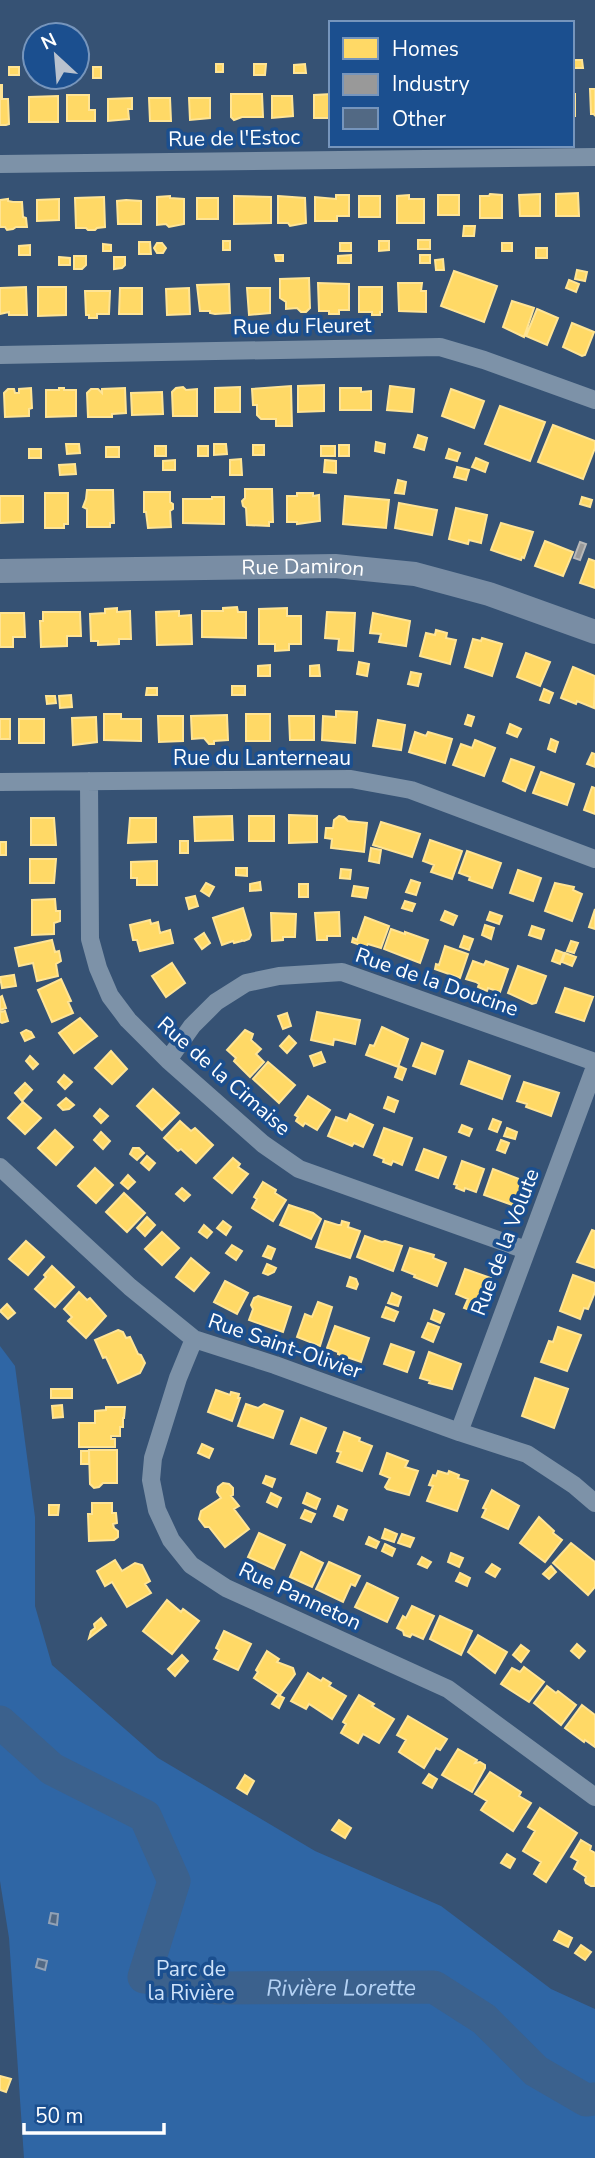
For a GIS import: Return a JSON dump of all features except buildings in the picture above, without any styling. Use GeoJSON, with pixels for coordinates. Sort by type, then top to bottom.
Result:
{"type":"FeatureCollection","features":[{"type":"Feature","properties":{"kind":"street","name":"Rue de l'Estoc"},"geometry":{"type":"LineString","coordinates":[[0,164],[595,157]]}},
{"type":"Feature","properties":{"kind":"street","name":"Rue du Fleuret"},"geometry":{"type":"LineString","coordinates":[[0,355],[440,347],[595,400]]}},
{"type":"Feature","properties":{"kind":"street","name":"Rue Damiron"},"geometry":{"type":"LineString","coordinates":[[0,571],[335,566],[415,574],[489,594],[595,632]]}},
{"type":"Feature","properties":{"kind":"street","name":"Rue du Lanterneau"},"geometry":{"type":"LineString","coordinates":[[0,782],[351,779],[411,790],[595,859]]}},
{"type":"Feature","properties":{"kind":"street","name":"Rue de la Cimaise"},"geometry":{"type":"LineString","coordinates":[[89,781],[90,939],[110,996],[128,1020],[168,1060],[264,1144],[299,1169],[526,1250]]}},
{"type":"Feature","properties":{"kind":"street","name":"Rue de la Doucine"},"geometry":{"type":"LineString","coordinates":[[168,1060],[192,1026],[216,1002],[246,983],[279,976],[342,972],[595,1062]]}},
{"type":"Feature","properties":{"kind":"street","name":"Rue de la Volute"},"geometry":{"type":"LineString","coordinates":[[458,1432],[595,1067]]}},
{"type":"Feature","properties":{"kind":"street","name":"Rue Saint-Olivier"},"geometry":{"type":"LineString","coordinates":[[0,1167],[130,1287],[194,1339],[527,1454],[574,1485],[595,1503]]}},
{"type":"Feature","properties":{"kind":"street","name":"Rue Panneton"},"geometry":{"type":"LineString","coordinates":[[194,1339],[178,1378],[153,1458],[151,1480],[157,1510],[171,1540],[191,1565],[226,1588],[448,1689],[595,1797]]}},
{"type":"Feature","properties":{"kind":"green space","name":"Parc de la Rivière"},"geometry":{"type":"Polygon","coordinates":[[[0,1346],[15,1366],[35,1517],[35,1606],[52,1665],[158,1758],[315,1851],[441,1906],[551,1989],[595,2009],[595,2158],[24,2158],[9,1938],[0,1881],[0,1346]]]}},
{"type":"Feature","properties":{"kind":"waterway","name":"Rivière Lorette"},"geometry":{"type":"LineString","coordinates":[[0,1722],[52,1769],[145,1816],[174,1881],[144,1977],[216,1988],[434,1987],[484,2019],[536,2071],[586,2100],[595,2099]]}}]}
